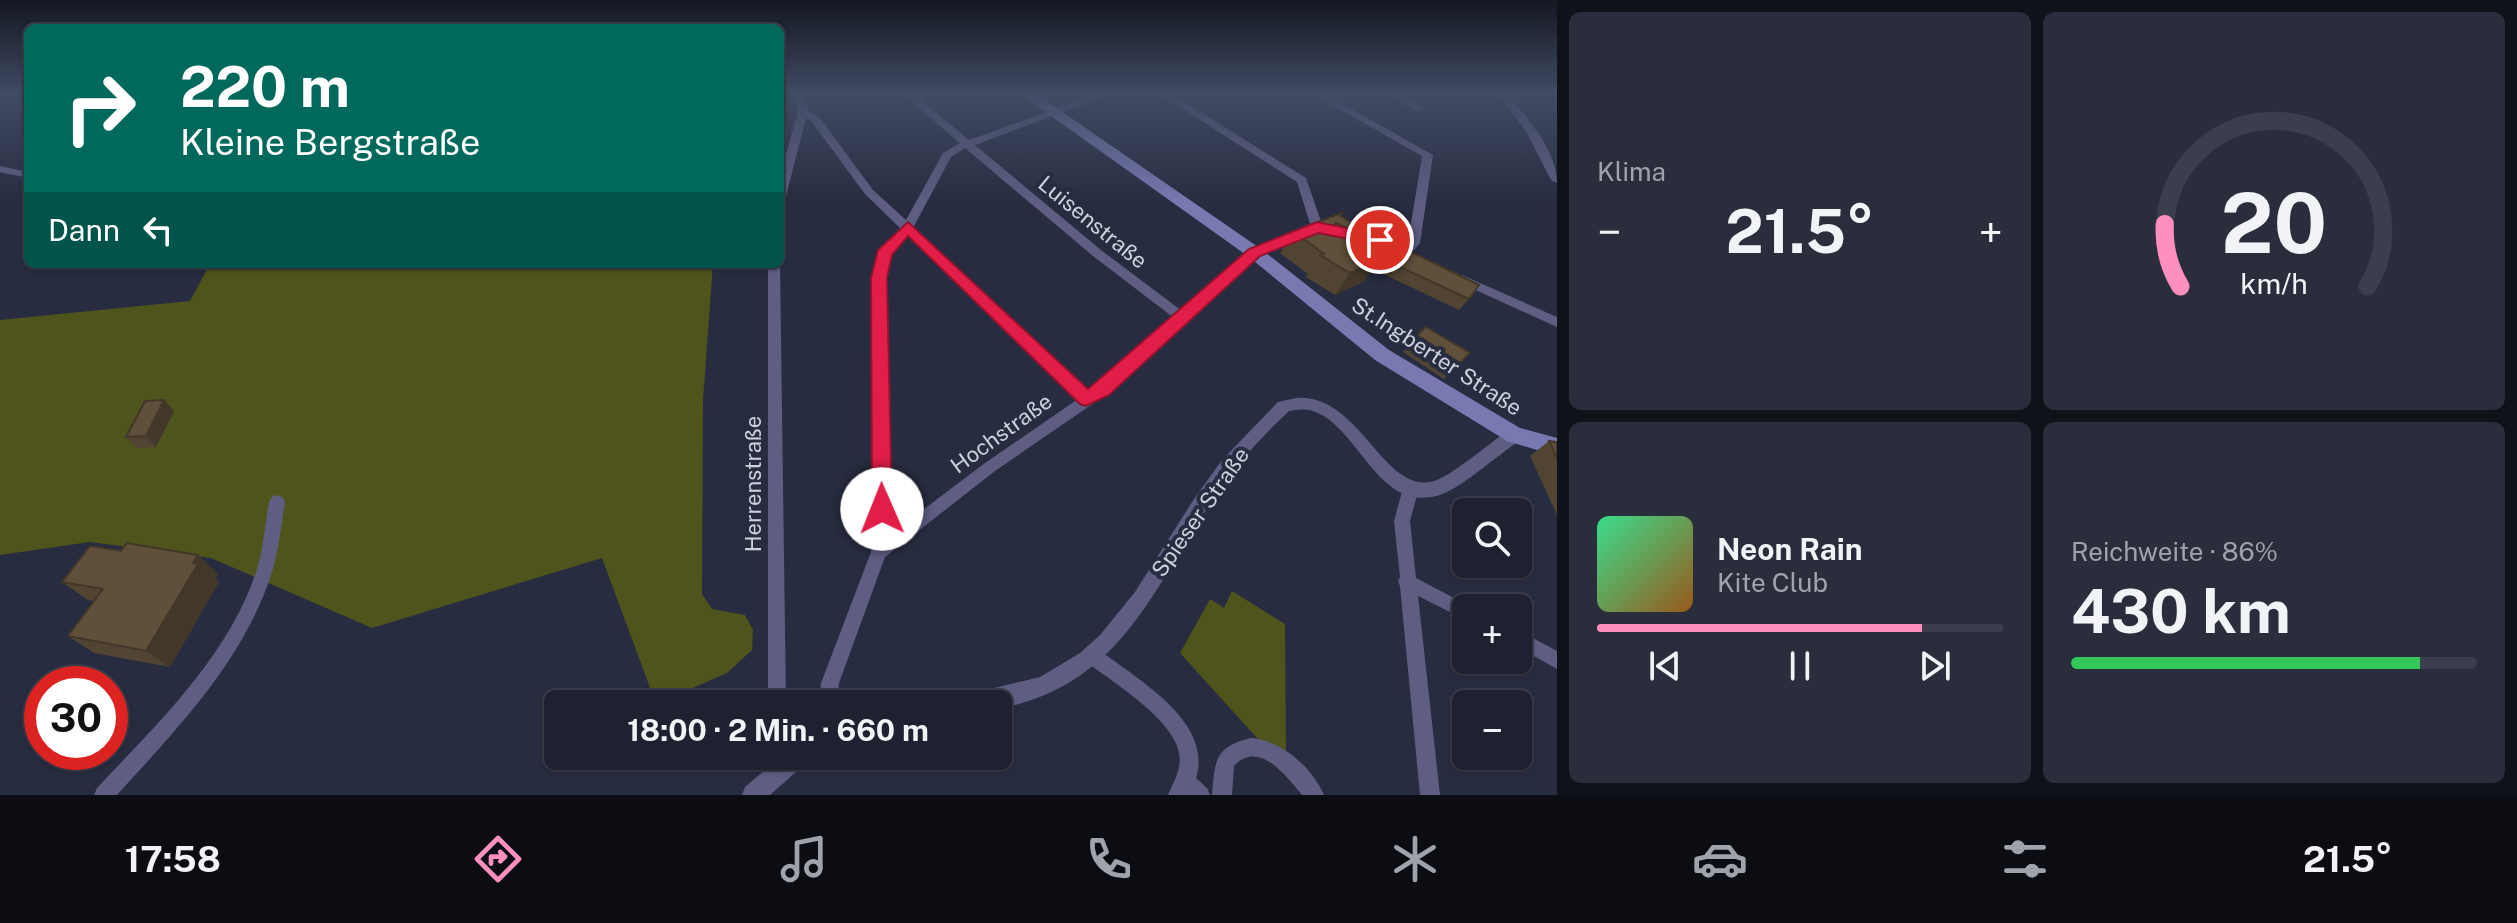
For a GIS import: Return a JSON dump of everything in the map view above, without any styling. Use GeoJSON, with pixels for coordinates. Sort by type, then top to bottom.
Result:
{"type":"FeatureCollection","features":[{"type":"Feature","properties":{"kind":"main road","name":"St.Ingberter Straße"},"geometry":{"type":"LineString","coordinates":[[1078,130],[1255,253],[1374,349],[1514,435],[1557,447]]}},
{"type":"Feature","properties":{"kind":"street"},"geometry":{"type":"LineString","coordinates":[[784,181],[798,130]]}},
{"type":"Feature","properties":{"kind":"street"},"geometry":{"type":"LineString","coordinates":[[823,130],[869,192],[1086,399]]}},
{"type":"Feature","properties":{"kind":"street","name":"Luisenstraße"},"geometry":{"type":"LineString","coordinates":[[951,130],[1097,253],[1183,318]]}},
{"type":"Feature","properties":{"kind":"street"},"geometry":{"type":"LineString","coordinates":[[829,690],[879,552],[879,278],[884,254],[908,227],[947,155],[1006,130]]}},
{"type":"Feature","properties":{"kind":"street"},"geometry":{"type":"LineString","coordinates":[[1222,130],[1302,180],[1317,227],[1369,237],[1424,260]]}},
{"type":"Feature","properties":{"kind":"street"},"geometry":{"type":"LineString","coordinates":[[1383,130],[1428,155],[1414,243],[1407,251]]}},
{"type":"Feature","properties":{"kind":"street"},"geometry":{"type":"LineString","coordinates":[[1531,130],[1557,180]]}},
{"type":"Feature","properties":{"kind":"street"},"geometry":{"type":"LineString","coordinates":[[0,169],[24,174]]}},
{"type":"Feature","properties":{"kind":"street","name":"Hochstraße"},"geometry":{"type":"LineString","coordinates":[[879,552],[990,467],[1102,390],[1255,253],[1317,227]]}},
{"type":"Feature","properties":{"kind":"street","name":"Herrenstraße"},"geometry":{"type":"LineString","coordinates":[[774,268],[777,690]]}},
{"type":"Feature","properties":{"kind":"street"},"geometry":{"type":"LineString","coordinates":[[1448,272],[1557,322]]}},
{"type":"Feature","properties":{"kind":"street","name":"Spieser Straße"},"geometry":{"type":"LineString","coordinates":[[1012,694],[1061,678],[1092,656],[1139,601],[1223,472],[1284,406],[1316,405],[1328,411],[1380,468],[1411,488]]}},
{"type":"Feature","properties":{"kind":"street"},"geometry":{"type":"LineString","coordinates":[[1430,795],[1402,521],[1411,488],[1429,491],[1441,487],[1514,435]]}},
{"type":"Feature","properties":{"kind":"street"},"geometry":{"type":"LineString","coordinates":[[104,795],[202,680],[250,608],[266,566],[277,502]]}},
{"type":"Feature","properties":{"kind":"street"},"geometry":{"type":"LineString","coordinates":[[1406,581],[1452,605]]}},
{"type":"Feature","properties":{"kind":"street"},"geometry":{"type":"LineString","coordinates":[[1532,646],[1557,660]]}},
{"type":"Feature","properties":{"kind":"street"},"geometry":{"type":"LineString","coordinates":[[1092,656],[1185,735],[1192,765],[1188,791]]}},
{"type":"Feature","properties":{"kind":"street"},"geometry":{"type":"LineString","coordinates":[[1222,795],[1226,761],[1232,753],[1252,744],[1266,748],[1279,758],[1314,795]]}},
{"type":"Feature","properties":{"kind":"street"},"geometry":{"type":"LineString","coordinates":[[753,795],[781,770]]}},
{"type":"Feature","properties":{"kind":"green space"},"geometry":{"type":"Polygon","coordinates":[[[208,268],[713,268],[703,400],[702,594],[712,609],[745,615],[753,630],[752,650],[727,673],[688,690],[651,690],[602,558],[372,628],[211,558],[90,542],[0,555],[0,320],[190,301],[208,268]]]}},
{"type":"Feature","properties":{"kind":"green space"},"geometry":{"type":"Polygon","coordinates":[[[1232,591],[1285,624],[1286,758],[1257,738],[1180,653],[1210,599],[1224,608],[1232,591]]]}},
{"type":"Feature","properties":{"kind":"building"},"geometry":{"type":"Polygon","coordinates":[[[1342,213],[1340,216],[1367,232],[1365,236],[1336,223],[1333,227],[1379,260],[1350,273],[1320,255],[1324,254],[1293,231],[1342,213]]]}},
{"type":"Feature","properties":{"kind":"building"},"geometry":{"type":"Polygon","coordinates":[[[1387,240],[1479,285],[1469,299],[1374,255],[1387,240]]]}},
{"type":"Feature","properties":{"kind":"building"},"geometry":{"type":"Polygon","coordinates":[[[1426,327],[1470,353],[1460,363],[1417,335],[1426,327]]]}},
{"type":"Feature","properties":{"kind":"building"},"geometry":{"type":"Polygon","coordinates":[[[164,400],[146,436],[126,437],[145,401],[164,400]]]}},
{"type":"Feature","properties":{"kind":"building"},"geometry":{"type":"Polygon","coordinates":[[[1549,441],[1557,442],[1557,458],[1549,441]]]}},
{"type":"Feature","properties":{"kind":"building"},"geometry":{"type":"Polygon","coordinates":[[[127,543],[198,555],[193,563],[198,564],[146,651],[68,636],[103,589],[62,582],[90,546],[121,551],[127,543]]]}},
{"type":"Feature","properties":{"kind":"route"},"geometry":{"type":"LineString","coordinates":[[882,509],[879,278],[884,254],[908,227],[1086,399],[1102,390],[1255,253],[1317,227],[1380,240]]}}]}
